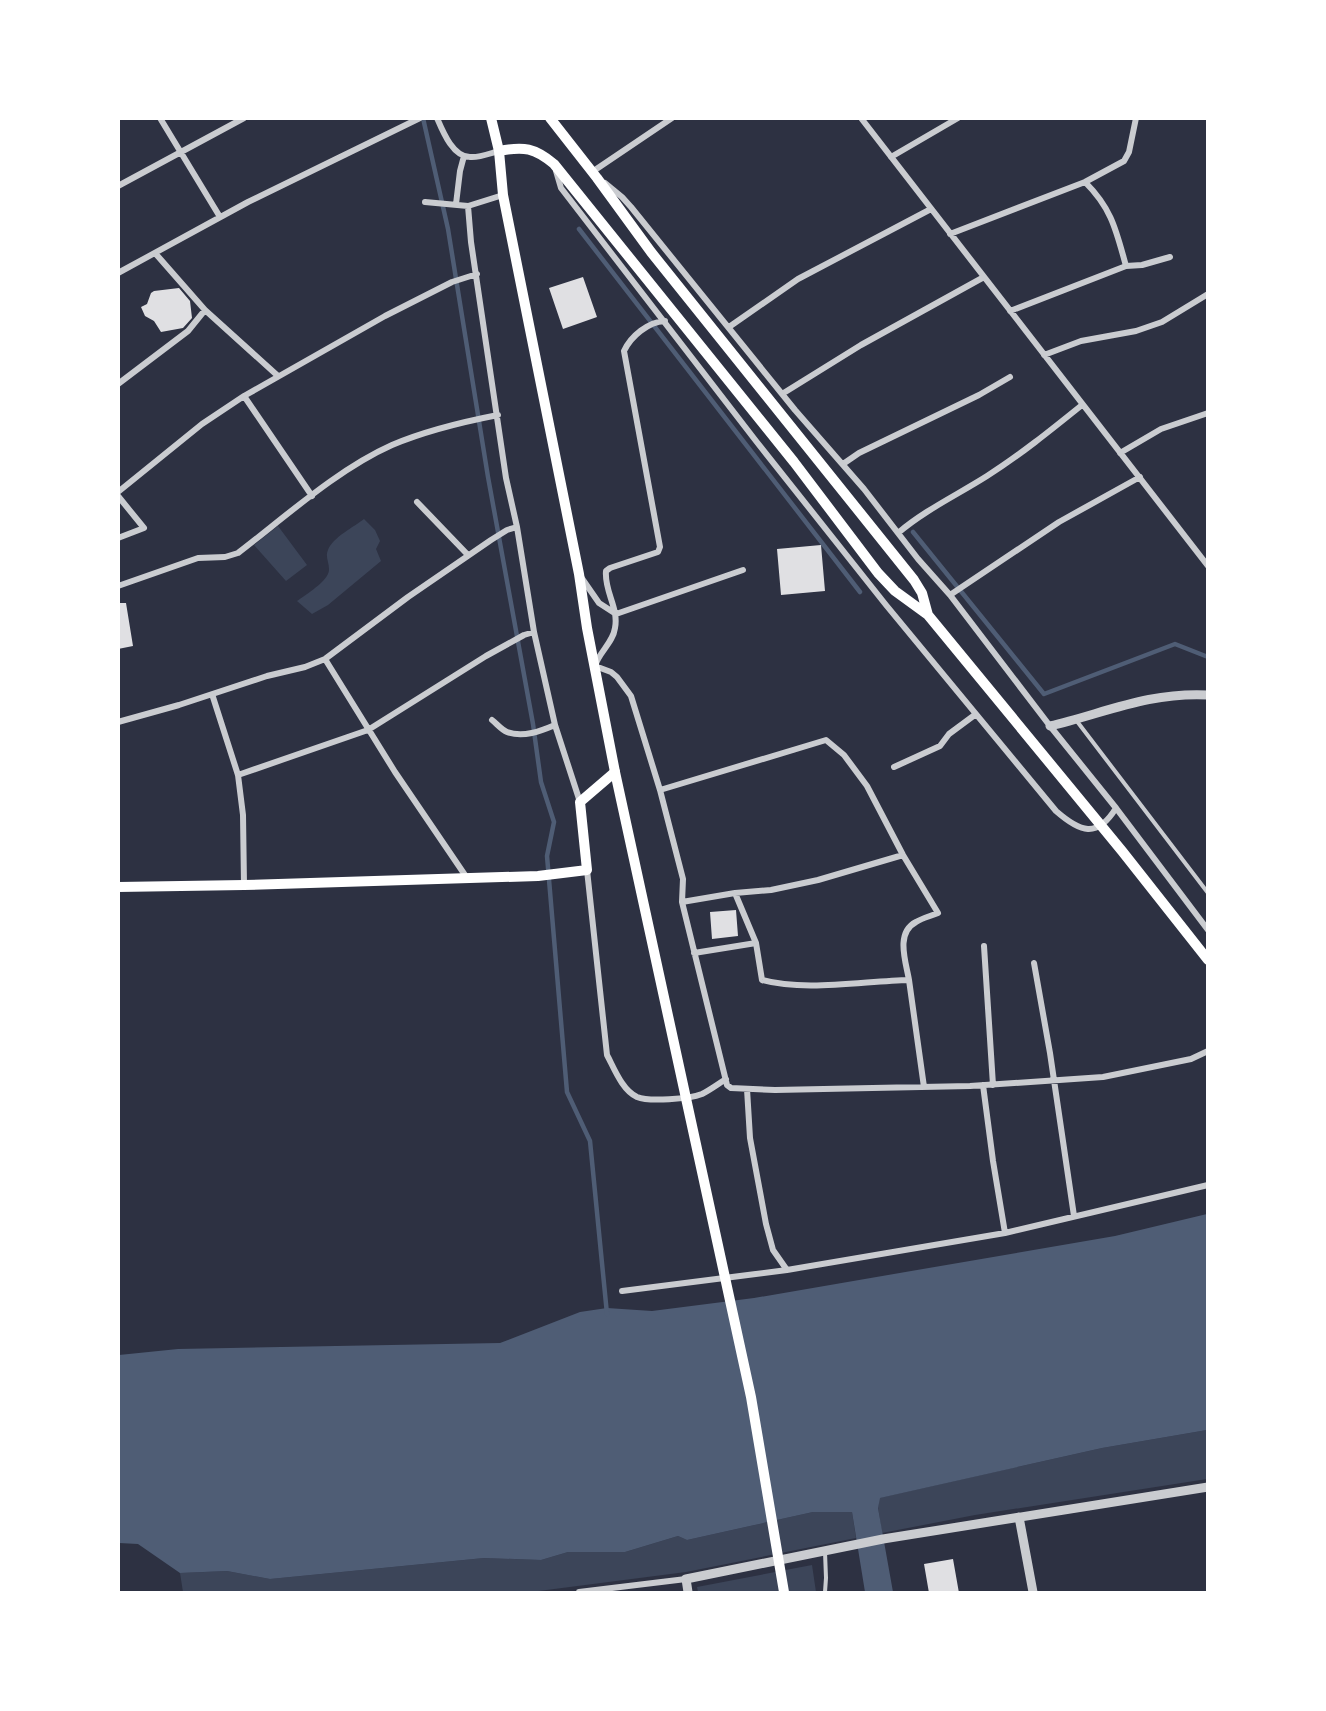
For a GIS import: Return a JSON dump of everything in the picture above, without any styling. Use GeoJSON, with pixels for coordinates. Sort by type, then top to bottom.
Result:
{"type":"FeatureCollection","features":[{"type":"Feature","properties":{"kind":"main road"},"geometry":{"type":"LineString","coordinates":[[491,118],[499,151],[503,195],[579,574],[615,772],[751,1397],[784,1593]]}},
{"type":"Feature","properties":{"kind":"main road"},"geometry":{"type":"LineString","coordinates":[[550,118],[651,252],[914,580],[922,593],[928,615]]}},
{"type":"Feature","properties":{"kind":"main road"},"geometry":{"type":"LineString","coordinates":[[499,151],[529,149],[543,154],[554,165],[794,462],[878,573],[895,591],[928,615],[1122,851],[1208,960]]}},
{"type":"Feature","properties":{"kind":"main road"},"geometry":{"type":"LineString","coordinates":[[636,265],[651,252]]}},
{"type":"Feature","properties":{"kind":"main road"},"geometry":{"type":"LineString","coordinates":[[118,887],[538,876],[587,870],[580,802],[615,772]]}},
{"type":"Feature","properties":{"kind":"street"},"geometry":{"type":"LineString","coordinates":[[160,118],[220,217]]}},
{"type":"Feature","properties":{"kind":"street"},"geometry":{"type":"LineString","coordinates":[[118,186],[244,118]]}},
{"type":"Feature","properties":{"kind":"street"},"geometry":{"type":"LineString","coordinates":[[437,118],[442,132],[453,148],[465,156],[470,158],[499,151]]}},
{"type":"Feature","properties":{"kind":"street"},"geometry":{"type":"LineString","coordinates":[[672,118],[595,175],[614,190],[653,234],[754,358],[845,463],[898,534],[953,593],[1050,726],[1116,808],[1208,930]]}},
{"type":"Feature","properties":{"kind":"street"},"geometry":{"type":"LineString","coordinates":[[861,118],[1208,566]]}},
{"type":"Feature","properties":{"kind":"street"},"geometry":{"type":"LineString","coordinates":[[891,157],[958,118]]}},
{"type":"Feature","properties":{"kind":"street"},"geometry":{"type":"LineString","coordinates":[[951,234],[1084,182],[1124,161],[1129,152],[1136,118]]}},
{"type":"Feature","properties":{"kind":"street"},"geometry":{"type":"LineString","coordinates":[[118,273],[220,217],[418,119]]}},
{"type":"Feature","properties":{"kind":"street"},"geometry":{"type":"LineString","coordinates":[[456,204],[460,171],[465,156]]}},
{"type":"Feature","properties":{"kind":"street"},"geometry":{"type":"LineString","coordinates":[[554,165],[561,188],[756,441],[886,605],[1056,811],[1069,822],[1085,830],[1098,828],[1107,821],[1116,808]]}},
{"type":"Feature","properties":{"kind":"street"},"geometry":{"type":"LineString","coordinates":[[1084,182],[1100,197],[1108,211],[1126,267]]}},
{"type":"Feature","properties":{"kind":"street"},"geometry":{"type":"LineString","coordinates":[[425,202],[468,206],[503,195]]}},
{"type":"Feature","properties":{"kind":"street"},"geometry":{"type":"LineString","coordinates":[[468,206],[506,478],[517,527],[534,632],[555,725],[580,802]]}},
{"type":"Feature","properties":{"kind":"street"},"geometry":{"type":"LineString","coordinates":[[730,326],[798,279],[931,209]]}},
{"type":"Feature","properties":{"kind":"street"},"geometry":{"type":"LineString","coordinates":[[155,253],[205,310],[278,376]]}},
{"type":"Feature","properties":{"kind":"street"},"geometry":{"type":"LineString","coordinates":[[1010,311],[1126,267],[1170,257]]}},
{"type":"Feature","properties":{"kind":"street"},"geometry":{"type":"LineString","coordinates":[[118,538],[144,528],[118,494],[202,424],[244,396],[385,316],[452,282],[477,274]]}},
{"type":"Feature","properties":{"kind":"street"},"geometry":{"type":"LineString","coordinates":[[785,392],[861,345],[984,277]]}},
{"type":"Feature","properties":{"kind":"street"},"geometry":{"type":"LineString","coordinates":[[1044,355],[1081,341],[1136,331],[1162,321],[1208,294]]}},
{"type":"Feature","properties":{"kind":"street"},"geometry":{"type":"LineString","coordinates":[[118,384],[188,331],[205,310]]}},
{"type":"Feature","properties":{"kind":"street"},"geometry":{"type":"LineString","coordinates":[[665,321],[655,322],[641,331],[628,343],[624,351],[660,547],[658,552],[610,568],[606,572],[607,588],[616,614],[612,638],[597,659],[595,666],[611,672],[632,696],[683,879],[682,902],[727,1085],[731,1088],[747,1089],[993,1085],[1103,1077],[1191,1059],[1208,1051]]}},
{"type":"Feature","properties":{"kind":"street"},"geometry":{"type":"LineString","coordinates":[[742,367],[754,358]]}},
{"type":"Feature","properties":{"kind":"street"},"geometry":{"type":"LineString","coordinates":[[845,463],[859,453],[979,395],[1010,376]]}},
{"type":"Feature","properties":{"kind":"street"},"geometry":{"type":"LineString","coordinates":[[244,396],[312,496]]}},
{"type":"Feature","properties":{"kind":"street"},"geometry":{"type":"LineString","coordinates":[[898,534],[917,518],[989,475],[1040,439],[1082,405]]}},
{"type":"Feature","properties":{"kind":"street"},"geometry":{"type":"LineString","coordinates":[[1120,453],[1161,429],[1208,413]]}},
{"type":"Feature","properties":{"kind":"street"},"geometry":{"type":"LineString","coordinates":[[118,586],[198,558],[238,553],[362,460],[392,445],[426,433],[472,420],[498,416]]}},
{"type":"Feature","properties":{"kind":"street"},"geometry":{"type":"LineString","coordinates":[[756,441],[769,432]]}},
{"type":"Feature","properties":{"kind":"street"},"geometry":{"type":"LineString","coordinates":[[780,471],[794,462]]}},
{"type":"Feature","properties":{"kind":"street"},"geometry":{"type":"LineString","coordinates":[[953,593],[1059,522],[1140,477]]}},
{"type":"Feature","properties":{"kind":"street"},"geometry":{"type":"LineString","coordinates":[[417,502],[468,555]]}},
{"type":"Feature","properties":{"kind":"street"},"geometry":{"type":"LineString","coordinates":[[118,722],[267,676],[305,668],[326,659],[468,555],[507,530],[517,527]]}},
{"type":"Feature","properties":{"kind":"street"},"geometry":{"type":"LineString","coordinates":[[616,614],[743,570]]}},
{"type":"Feature","properties":{"kind":"street"},"geometry":{"type":"LineString","coordinates":[[579,574],[599,603],[616,614]]}},
{"type":"Feature","properties":{"kind":"street"},"geometry":{"type":"LineString","coordinates":[[238,775],[368,730],[524,635],[534,632]]}},
{"type":"Feature","properties":{"kind":"street"},"geometry":{"type":"LineString","coordinates":[[326,659],[368,730],[467,878]]}},
{"type":"Feature","properties":{"kind":"street"},"geometry":{"type":"LineString","coordinates":[[1050,726],[1130,702],[1183,693],[1208,695]]}},
{"type":"Feature","properties":{"kind":"street"},"geometry":{"type":"LineString","coordinates":[[212,694],[238,775],[243,826],[244,885]]}},
{"type":"Feature","properties":{"kind":"street"},"geometry":{"type":"LineString","coordinates":[[894,767],[940,746],[949,734],[976,714]]}},
{"type":"Feature","properties":{"kind":"street"},"geometry":{"type":"LineString","coordinates":[[492,720],[506,732],[523,735],[555,725]]}},
{"type":"Feature","properties":{"kind":"street"},"geometry":{"type":"LineString","coordinates":[[660,790],[826,740],[844,755],[867,786],[903,855],[938,913],[914,922],[906,930],[903,947],[924,1087]]}},
{"type":"Feature","properties":{"kind":"street"},"geometry":{"type":"LineString","coordinates":[[682,902],[735,893],[771,890],[818,880],[903,855]]}},
{"type":"Feature","properties":{"kind":"street"},"geometry":{"type":"LineString","coordinates":[[587,870],[607,1055],[622,1082],[637,1097],[682,1098],[700,1094],[726,1078]]}},
{"type":"Feature","properties":{"kind":"street"},"geometry":{"type":"LineString","coordinates":[[735,893],[756,943],[762,980],[773,983],[852,984],[909,980]]}},
{"type":"Feature","properties":{"kind":"street"},"geometry":{"type":"LineString","coordinates":[[693,953],[756,943]]}},
{"type":"Feature","properties":{"kind":"street"},"geometry":{"type":"LineString","coordinates":[[984,946],[993,1085]]}},
{"type":"Feature","properties":{"kind":"street"},"geometry":{"type":"LineString","coordinates":[[1034,963],[1074,1216]]}},
{"type":"Feature","properties":{"kind":"street"},"geometry":{"type":"LineString","coordinates":[[983,1085],[1005,1233]]}},
{"type":"Feature","properties":{"kind":"street"},"geometry":{"type":"LineString","coordinates":[[747,1089],[750,1138],[766,1224],[773,1250],[787,1269]]}},
{"type":"Feature","properties":{"kind":"street"},"geometry":{"type":"LineString","coordinates":[[621,1291],[787,1269],[1005,1233],[1208,1185]]}},
{"type":"Feature","properties":{"kind":"street"},"geometry":{"type":"LineString","coordinates":[[579,1593],[686,1579],[883,1539],[1208,1487]]}},
{"type":"Feature","properties":{"kind":"street"},"geometry":{"type":"LineString","coordinates":[[1019,1517],[1033,1593]]}},
{"type":"Feature","properties":{"kind":"street"},"geometry":{"type":"LineString","coordinates":[[686,1579],[688,1593]]}},
{"type":"Feature","properties":{"kind":"lane"},"geometry":{"type":"LineString","coordinates":[[1076,720],[1208,893]]}},
{"type":"Feature","properties":{"kind":"lane"},"geometry":{"type":"LineString","coordinates":[[825,1551],[825,1593]]}},
{"type":"Feature","properties":{"kind":"shaded area"},"geometry":{"type":"Polygon","coordinates":[[[364,519],[375,530],[380,541],[376,549],[381,561],[328,605],[312,614],[297,601],[326,578],[329,569],[327,553],[331,545],[364,519]]]}},
{"type":"Feature","properties":{"kind":"shaded area"},"geometry":{"type":"Polygon","coordinates":[[[278,526],[307,565],[286,581],[254,545],[278,526]]]}},
{"type":"Feature","properties":{"kind":"shaded area"},"geometry":{"type":"Polygon","coordinates":[[[1207,1214],[1207,1430],[1102,1448],[880,1498],[878,1508],[893,1592],[865,1592],[852,1512],[813,1512],[687,1540],[678,1536],[625,1552],[568,1552],[541,1560],[484,1558],[270,1579],[227,1571],[180,1573],[138,1544],[119,1543],[119,1355],[178,1349],[500,1343],[580,1312],[607,1308],[652,1311],[754,1298],[1115,1236],[1207,1214]]]}},
{"type":"Feature","properties":{"kind":"shaded area"},"geometry":{"type":"Polygon","coordinates":[[[1207,1430],[1207,1479],[975,1515],[882,1533],[879,1498],[1102,1448],[1207,1430]]]}},
{"type":"Feature","properties":{"kind":"shaded area"},"geometry":{"type":"Polygon","coordinates":[[[813,1512],[852,1512],[856,1538],[686,1572],[531,1592],[183,1592],[180,1573],[227,1571],[270,1579],[484,1558],[541,1560],[568,1552],[625,1552],[678,1536],[687,1540],[813,1512]]]}},
{"type":"Feature","properties":{"kind":"shaded area"},"geometry":{"type":"Polygon","coordinates":[[[812,1565],[816,1592],[698,1592],[697,1587],[812,1565]]]}},
{"type":"Feature","properties":{"kind":"building"},"geometry":{"type":"Polygon","coordinates":[[[583,277],[597,317],[563,329],[549,288],[583,277]]]}},
{"type":"Feature","properties":{"kind":"building"},"geometry":{"type":"Polygon","coordinates":[[[179,288],[190,301],[192,318],[183,328],[161,332],[154,321],[145,316],[141,307],[147,304],[154,291],[179,288]]]}},
{"type":"Feature","properties":{"kind":"building"},"geometry":{"type":"Polygon","coordinates":[[[821,545],[825,591],[781,595],[777,549],[821,545]]]}},
{"type":"Feature","properties":{"kind":"building"},"geometry":{"type":"Polygon","coordinates":[[[118,603],[126,603],[133,646],[118,649],[118,603]]]}},
{"type":"Feature","properties":{"kind":"building"},"geometry":{"type":"Polygon","coordinates":[[[736,910],[738,936],[712,939],[710,912],[736,910]]]}},
{"type":"Feature","properties":{"kind":"building"},"geometry":{"type":"Polygon","coordinates":[[[953,1559],[959,1593],[929,1593],[924,1564],[953,1559]]]}},
{"type":"Feature","properties":{"kind":"waterway"},"geometry":{"type":"LineString","coordinates":[[423,118],[448,229],[541,782],[554,822],[547,856],[567,1092],[590,1141],[607,1314]]}},
{"type":"Feature","properties":{"kind":"waterway"},"geometry":{"type":"LineString","coordinates":[[579,229],[860,592]]}},
{"type":"Feature","properties":{"kind":"waterway"},"geometry":{"type":"LineString","coordinates":[[913,532],[1044,694],[1175,644],[1208,657]]}}]}
